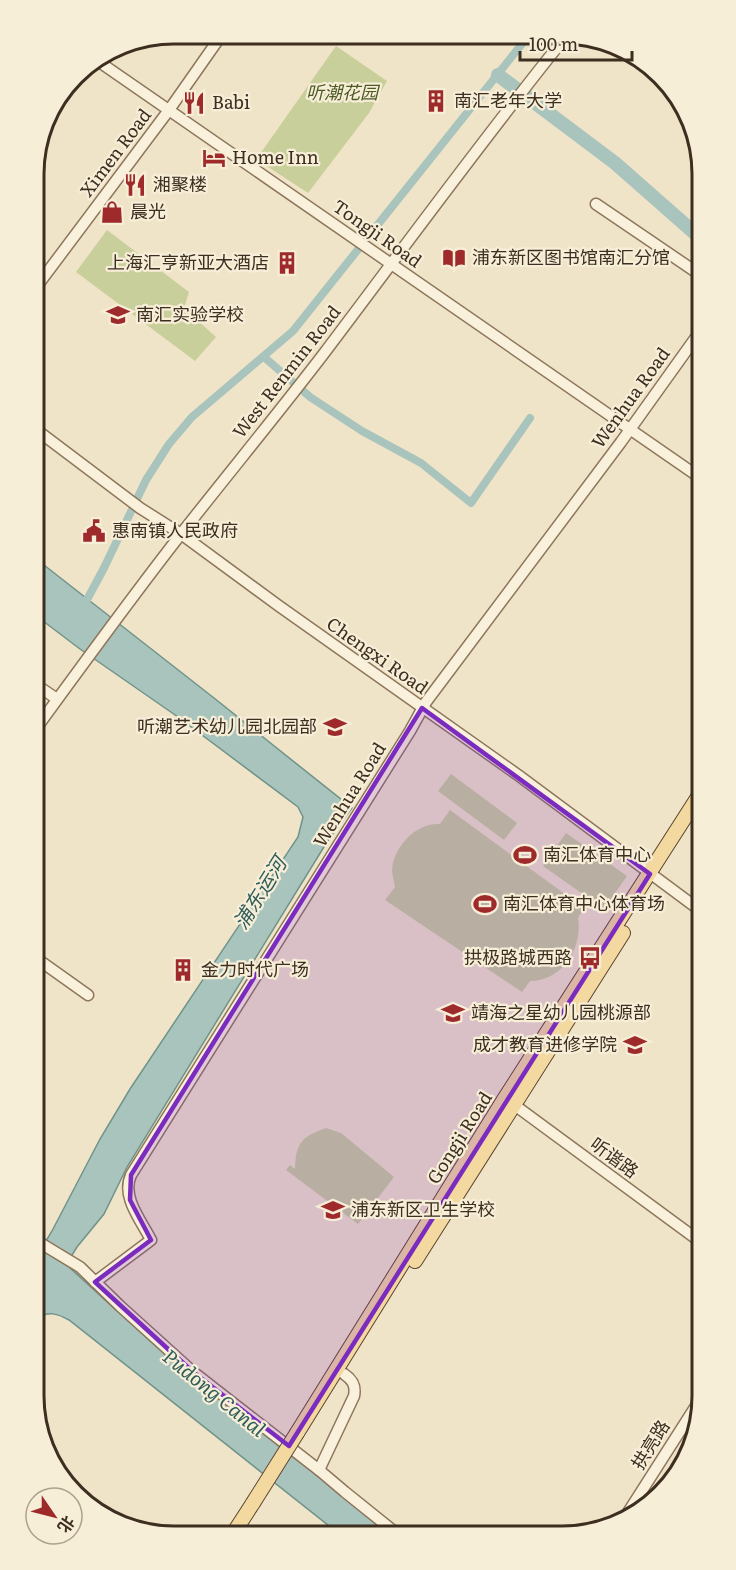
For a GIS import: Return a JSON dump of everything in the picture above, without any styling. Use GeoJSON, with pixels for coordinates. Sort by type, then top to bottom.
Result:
{"type":"FeatureCollection","features":[{"type":"Feature","properties":{"kind":"main road","name":"Gongji Road"},"geometry":{"type":"LineString","coordinates":[[653,877],[692,808]]}},
{"type":"Feature","properties":{"kind":"main road","name":"Gongji Road"},"geometry":{"type":"LineString","coordinates":[[240,1526],[257,1505],[653,877],[692,821]]}},
{"type":"Feature","properties":{"kind":"main road","name":"Gongji Road"},"geometry":{"type":"LineString","coordinates":[[300,1436],[344,1374],[510,1102]]}},
{"type":"Feature","properties":{"kind":"main road","name":"Gongji Road"},"geometry":{"type":"LineString","coordinates":[[248,1526],[257,1505]]}},
{"type":"Feature","properties":{"kind":"street","name":"Ximen Road"},"geometry":{"type":"LineString","coordinates":[[44,277],[169,110],[215,44]]}},
{"type":"Feature","properties":{"kind":"street","name":"West Renmin Road"},"geometry":{"type":"LineString","coordinates":[[44,717],[181,534],[280,410],[560,44]]}},
{"type":"Feature","properties":{"kind":"street","name":"Tongji Road"},"geometry":{"type":"LineString","coordinates":[[102,64],[692,472]]}},
{"type":"Feature","properties":{"kind":"street"},"geometry":{"type":"LineString","coordinates":[[596,204],[692,269]]}},
{"type":"Feature","properties":{"kind":"street","name":"Wenhua Road"},"geometry":{"type":"LineString","coordinates":[[95,1282],[151,1240],[130,1200],[128,1189],[131,1175],[410,731],[422,708],[692,343]]}},
{"type":"Feature","properties":{"kind":"street","name":"Chengxi Road"},"geometry":{"type":"LineString","coordinates":[[44,436],[136,505],[181,534],[518,775],[692,905]]}},
{"type":"Feature","properties":{"kind":"street"},"geometry":{"type":"LineString","coordinates":[[44,690],[57,699]]}},
{"type":"Feature","properties":{"kind":"street"},"geometry":{"type":"LineString","coordinates":[[44,964],[88,995]]}},
{"type":"Feature","properties":{"kind":"street","name":"听谐路"},"geometry":{"type":"LineString","coordinates":[[510,1102],[692,1236]]}},
{"type":"Feature","properties":{"kind":"street"},"geometry":{"type":"LineString","coordinates":[[44,1245],[76,1264],[193,1372],[387,1526]]}},
{"type":"Feature","properties":{"kind":"street"},"geometry":{"type":"LineString","coordinates":[[319,1470],[354,1396],[353,1382],[344,1374]]}},
{"type":"Feature","properties":{"kind":"street","name":"拱亮路"},"geometry":{"type":"LineString","coordinates":[[632,1507],[691,1414]]}},
{"type":"Feature","properties":{"kind":"highlighted area"},"geometry":{"type":"Polygon","coordinates":[[[422,708],[650,874],[289,1446],[193,1372],[95,1282],[151,1240],[130,1200],[131,1175],[422,708]]]}},
{"type":"Feature","properties":{"kind":"green space","name":"听潮花园"},"geometry":{"type":"Polygon","coordinates":[[[336,46],[387,81],[369,113],[308,193],[259,161],[260,154],[336,46]]]}},
{"type":"Feature","properties":{"kind":"green space"},"geometry":{"type":"Polygon","coordinates":[[[107,230],[189,292],[184,308],[216,337],[195,361],[76,272],[107,230]]]}},
{"type":"Feature","properties":{"kind":"green space"},"geometry":{"type":"Polygon","coordinates":[[[451,774],[517,823],[504,840],[438,791],[451,774]]]}},
{"type":"Feature","properties":{"kind":"green space","name":"南汇体育中心体育场"},"geometry":{"type":"Polygon","coordinates":[[[450,810],[584,908],[578,918],[579,929],[574,951],[568,960],[552,975],[530,981],[522,992],[385,900],[395,887],[393,863],[401,846],[407,838],[422,827],[440,824],[450,810]]]}},
{"type":"Feature","properties":{"kind":"green space"},"geometry":{"type":"Polygon","coordinates":[[[566,833],[627,876],[604,909],[543,866],[566,833]]]}},
{"type":"Feature","properties":{"kind":"green space"},"geometry":{"type":"Polygon","coordinates":[[[326,1128],[341,1133],[394,1177],[358,1224],[286,1170],[290,1165],[295,1169],[301,1142],[326,1128]]]}},
{"type":"Feature","properties":{"kind":"water"},"geometry":{"type":"Polygon","coordinates":[[[44,565],[352,808],[327,842],[127,1167],[104,1214],[72,1255],[70,1268],[181,1369],[380,1526],[329,1526],[69,1320],[53,1314],[44,1315],[44,1244],[100,1139],[130,1089],[298,837],[303,817],[298,807],[178,717],[44,622],[44,565]]]}},
{"type":"Feature","properties":{"kind":"waterway"},"geometry":{"type":"LineString","coordinates":[[82,609],[146,480],[169,444],[192,417],[293,331],[522,44]]}},
{"type":"Feature","properties":{"kind":"waterway"},"geometry":{"type":"LineString","coordinates":[[498,75],[615,163],[692,231]]}},
{"type":"Feature","properties":{"kind":"waterway"},"geometry":{"type":"LineString","coordinates":[[264,357],[310,397],[362,431],[421,463],[471,503],[530,418]]}},
{"type":"Feature","properties":{"kind":"place","name":"南汇老年大学"},"geometry":{"type":"Point","coordinates":[436,101]}},
{"type":"Feature","properties":{"kind":"place","name":"Babi"},"geometry":{"type":"Point","coordinates":[194,103]}},
{"type":"Feature","properties":{"kind":"place","name":"Home Inn"},"geometry":{"type":"Point","coordinates":[214,158]}},
{"type":"Feature","properties":{"kind":"place","name":"湘聚楼"},"geometry":{"type":"Point","coordinates":[135,185]}},
{"type":"Feature","properties":{"kind":"place","name":"晨光"},"geometry":{"type":"Point","coordinates":[112,212]}},
{"type":"Feature","properties":{"kind":"place","name":"浦东新区图书馆南汇分馆"},"geometry":{"type":"Point","coordinates":[454,258]}},
{"type":"Feature","properties":{"kind":"place","name":"上海汇亨新亚大酒店"},"geometry":{"type":"Point","coordinates":[287,263]}},
{"type":"Feature","properties":{"kind":"place","name":"南汇实验学校"},"geometry":{"type":"Point","coordinates":[118,315]}},
{"type":"Feature","properties":{"kind":"place","name":"惠南镇人民政府"},"geometry":{"type":"Point","coordinates":[94,531]}},
{"type":"Feature","properties":{"kind":"place","name":"听潮艺术幼儿园北园部"},"geometry":{"type":"Point","coordinates":[335,727]}},
{"type":"Feature","properties":{"kind":"place","name":"南汇体育中心"},"geometry":{"type":"Point","coordinates":[525,855]}},
{"type":"Feature","properties":{"kind":"place","name":"南汇体育中心体育场"},"geometry":{"type":"Point","coordinates":[485,904]}},
{"type":"Feature","properties":{"kind":"place","name":"拱极路城西路"},"geometry":{"type":"Point","coordinates":[590,958]}},
{"type":"Feature","properties":{"kind":"place","name":"金力时代广场"},"geometry":{"type":"Point","coordinates":[183,970]}},
{"type":"Feature","properties":{"kind":"place","name":"靖海之星幼儿园桃源部"},"geometry":{"type":"Point","coordinates":[453,1013]}},
{"type":"Feature","properties":{"kind":"place","name":"成才教育进修学院"},"geometry":{"type":"Point","coordinates":[635,1045]}},
{"type":"Feature","properties":{"kind":"place","name":"浦东新区卫生学校"},"geometry":{"type":"Point","coordinates":[333,1210]}},
{"type":"Feature","properties":{"kind":"water label","name":"浦东运河"},"geometry":{"type":"Point","coordinates":[260,893]}},
{"type":"Feature","properties":{"kind":"water label","name":"Pudong Canal"},"geometry":{"type":"Point","coordinates":[214,1393]}}]}
